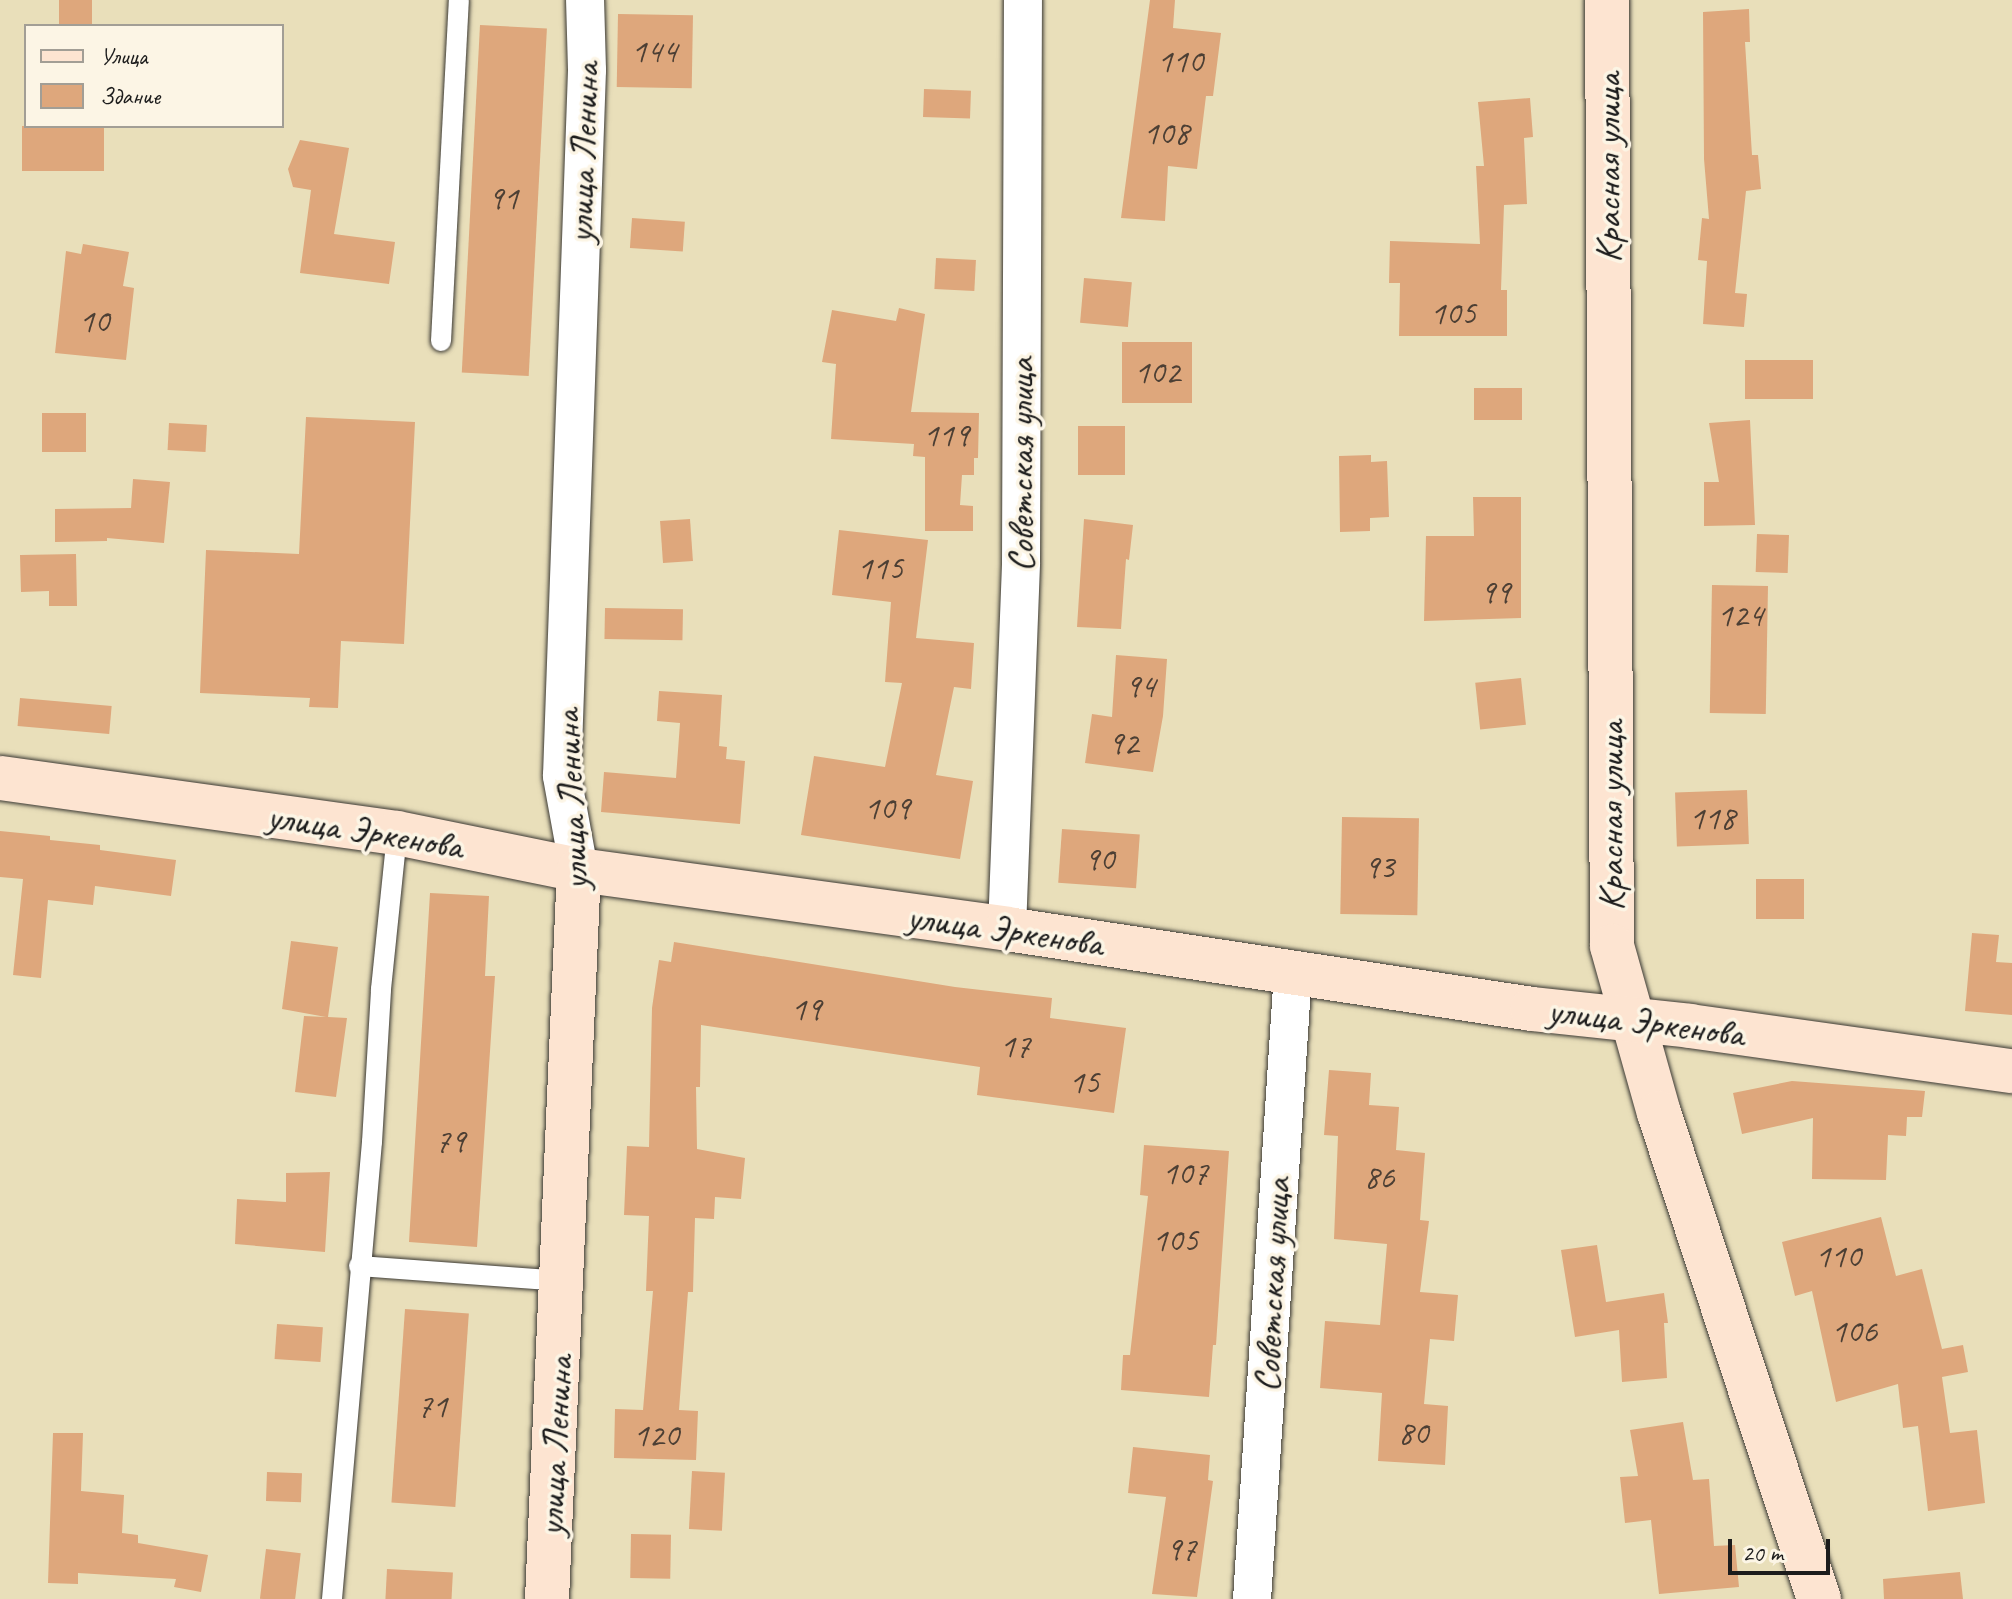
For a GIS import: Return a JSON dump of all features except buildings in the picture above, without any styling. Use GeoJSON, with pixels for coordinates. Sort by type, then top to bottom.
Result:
{"type":"FeatureCollection","features":[{"type":"Feature","properties":{"kind":"street","name":"улица Ленина"},"geometry":{"type":"LineString","coordinates":[[547,1599],[579,870],[562,776],[587,70],[585,0]]}},
{"type":"Feature","properties":{"kind":"street","name":"Советская улица"},"geometry":{"type":"LineString","coordinates":[[1007,929],[1021,562],[1023,0]]}},
{"type":"Feature","properties":{"kind":"street","name":"Красная улица"},"geometry":{"type":"LineString","coordinates":[[1607,0],[1612,946],[1659,1113],[1819,1599]]}},
{"type":"Feature","properties":{"kind":"street","name":"улица Эркенова"},"geometry":{"type":"LineString","coordinates":[[0,778],[397,833],[579,870],[1007,929],[1532,1009],[2012,1071]]}},
{"type":"Feature","properties":{"kind":"street","name":"Советская улица"},"geometry":{"type":"LineString","coordinates":[[1252,1599],[1293,972]]}},
{"type":"Feature","properties":{"kind":"lane"},"geometry":{"type":"LineString","coordinates":[[441,341],[459,0]]}},
{"type":"Feature","properties":{"kind":"lane"},"geometry":{"type":"LineString","coordinates":[[332,1599],[381,989],[397,833]]}},
{"type":"Feature","properties":{"kind":"lane"},"geometry":{"type":"LineString","coordinates":[[359,1266],[562,1281]]}}]}
